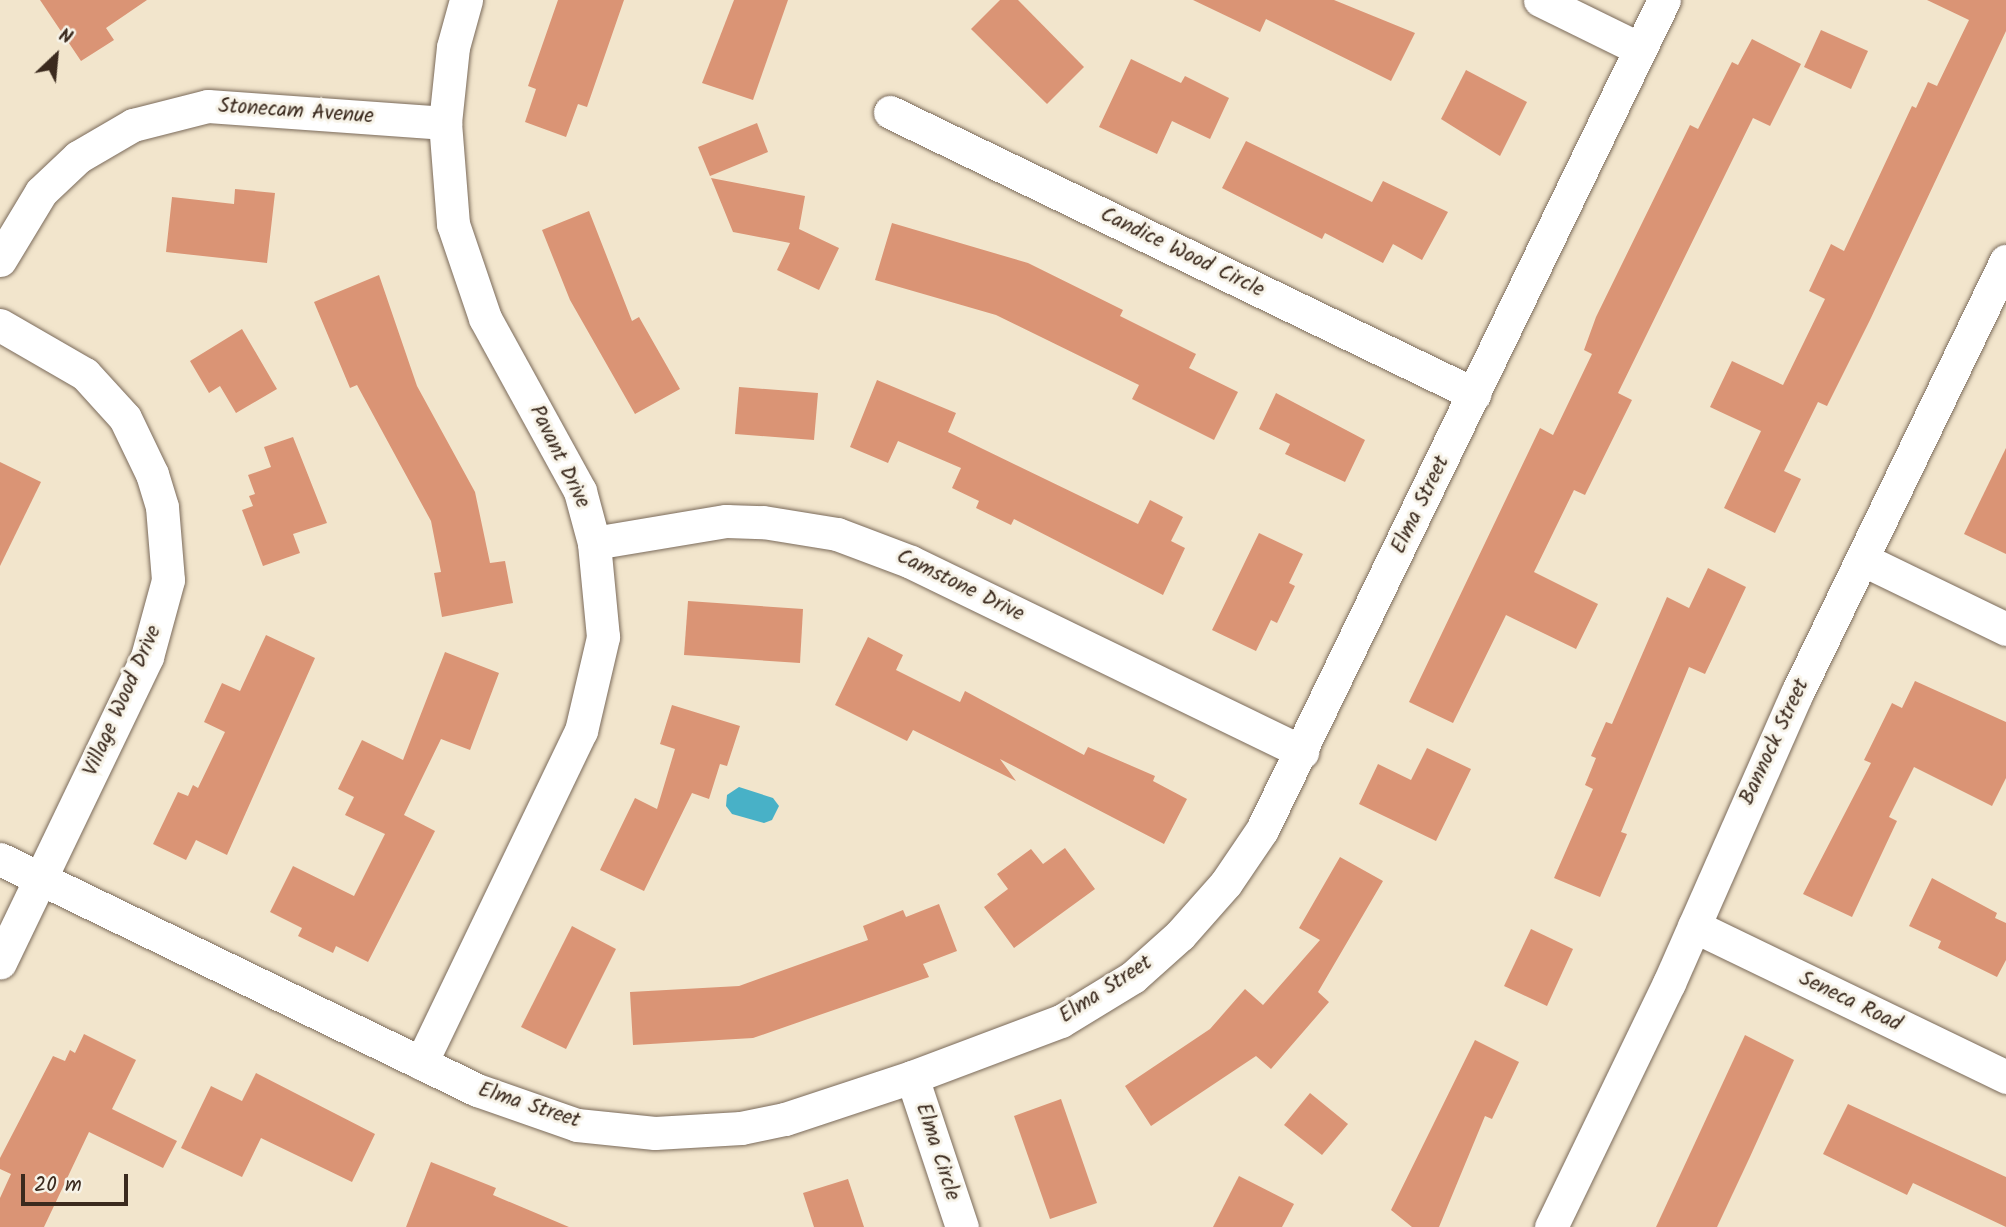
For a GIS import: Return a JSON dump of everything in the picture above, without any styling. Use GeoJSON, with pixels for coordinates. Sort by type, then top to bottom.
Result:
{"type":"FeatureCollection","features":[{"type":"Feature","properties":{"kind":"street","name":"Pavant Drive"},"geometry":{"type":"LineString","coordinates":[[421,1063],[570,757],[591,702],[603,637],[594,543],[580,491],[469,280],[447,192],[445,123],[453,47],[466,0]]}},
{"type":"Feature","properties":{"kind":"street"},"geometry":{"type":"LineString","coordinates":[[1540,0],[1640,49]]}},
{"type":"Feature","properties":{"kind":"street","name":"Elma Street"},"geometry":{"type":"LineString","coordinates":[[0,859],[421,1063],[541,1115],[577,1125],[655,1133],[700,1133],[785,1119],[912,1077],[1061,1021],[1152,961],[1205,908],[1245,856],[1302,752],[1664,0]]}},
{"type":"Feature","properties":{"kind":"street","name":"Stonecam Avenue"},"geometry":{"type":"LineString","coordinates":[[0,260],[41,192],[78,157],[133,125],[208,106],[445,123]]}},
{"type":"Feature","properties":{"kind":"street","name":"Candice Wood Circle"},"geometry":{"type":"LineString","coordinates":[[890,112],[1474,394]]}},
{"type":"Feature","properties":{"kind":"street","name":"Bannock Street"},"geometry":{"type":"LineString","coordinates":[[1551,1227],[1695,926],[1772,747],[2006,261]]}},
{"type":"Feature","properties":{"kind":"street","name":"Village Wood Drive"},"geometry":{"type":"LineString","coordinates":[[0,325],[85,374],[125,418],[152,474],[167,542],[167,580],[147,657],[0,963]]}},
{"type":"Feature","properties":{"kind":"street","name":"Camstone Drive"},"geometry":{"type":"LineString","coordinates":[[594,543],[726,521],[776,523],[837,534],[911,562],[1302,752]]}},
{"type":"Feature","properties":{"kind":"street"},"geometry":{"type":"LineString","coordinates":[[1862,559],[2006,629]]}},
{"type":"Feature","properties":{"kind":"street","name":"Seneca Road"},"geometry":{"type":"LineString","coordinates":[[1695,926],[2006,1077]]}},
{"type":"Feature","properties":{"kind":"street","name":"Elma Circle"},"geometry":{"type":"LineString","coordinates":[[912,1077],[962,1227]]}},
{"type":"Feature","properties":{"kind":"water"},"geometry":{"type":"Polygon","coordinates":[[[739,787],[773,798],[779,806],[772,820],[764,823],[732,814],[726,806],[727,795],[739,787]]]}},
{"type":"Feature","properties":{"kind":"building"},"geometry":{"type":"Polygon","coordinates":[[[40,0],[147,0],[106,28],[114,40],[81,61],[40,0]]]}},
{"type":"Feature","properties":{"kind":"building"},"geometry":{"type":"Polygon","coordinates":[[[558,0],[624,0],[587,107],[578,104],[566,137],[525,122],[536,89],[528,86],[558,0]]]}},
{"type":"Feature","properties":{"kind":"building"},"geometry":{"type":"Polygon","coordinates":[[[734,0],[788,0],[753,100],[702,83],[734,0]]]}},
{"type":"Feature","properties":{"kind":"building"},"geometry":{"type":"Polygon","coordinates":[[[1000,0],[1018,0],[1084,67],[1047,104],[971,29],[1000,0]]]}},
{"type":"Feature","properties":{"kind":"building"},"geometry":{"type":"Polygon","coordinates":[[[1193,0],[1334,0],[1415,33],[1391,81],[1266,19],[1260,32],[1193,0]]]}},
{"type":"Feature","properties":{"kind":"building"},"geometry":{"type":"Polygon","coordinates":[[[1927,0],[2006,0],[2006,31],[1827,406],[1818,402],[1784,471],[1801,479],[1775,533],[1724,508],[1761,431],[1710,407],[1732,361],[1783,385],[1825,299],[1809,291],[1831,244],[1844,251],[1912,106],[1916,108],[1928,82],[1937,86],[1969,20],[1927,0]]]}},
{"type":"Feature","properties":{"kind":"building"},"geometry":{"type":"Polygon","coordinates":[[[1821,30],[1868,51],[1851,89],[1804,67],[1821,30]]]}},
{"type":"Feature","properties":{"kind":"building"},"geometry":{"type":"Polygon","coordinates":[[[1752,39],[1801,64],[1770,126],[1753,118],[1618,393],[1632,400],[1585,495],[1574,490],[1534,572],[1598,604],[1576,649],[1506,615],[1453,723],[1409,702],[1540,428],[1553,435],[1592,354],[1584,350],[1596,317],[1690,125],[1698,129],[1732,62],[1738,65],[1752,39]]]}},
{"type":"Feature","properties":{"kind":"building"},"geometry":{"type":"Polygon","coordinates":[[[1131,59],[1181,83],[1185,76],[1229,98],[1210,139],[1172,121],[1157,154],[1099,127],[1131,59]]]}},
{"type":"Feature","properties":{"kind":"building"},"geometry":{"type":"Polygon","coordinates":[[[1466,70],[1527,102],[1500,156],[1441,119],[1466,70]]]}},
{"type":"Feature","properties":{"kind":"building"},"geometry":{"type":"Polygon","coordinates":[[[757,123],[768,152],[710,176],[698,147],[757,123]]]}},
{"type":"Feature","properties":{"kind":"building"},"geometry":{"type":"Polygon","coordinates":[[[1246,141],[1372,202],[1383,181],[1448,212],[1422,260],[1393,244],[1383,263],[1325,233],[1322,239],[1222,188],[1246,141]]]}},
{"type":"Feature","properties":{"kind":"building"},"geometry":{"type":"Polygon","coordinates":[[[711,178],[805,196],[799,229],[839,248],[819,290],[777,270],[790,243],[733,232],[711,178]]]}},
{"type":"Feature","properties":{"kind":"building"},"geometry":{"type":"Polygon","coordinates":[[[235,189],[275,193],[267,263],[166,252],[172,197],[234,204],[235,189]]]}},
{"type":"Feature","properties":{"kind":"building"},"geometry":{"type":"Polygon","coordinates":[[[589,211],[632,321],[639,317],[680,389],[635,414],[570,300],[542,230],[589,211]]]}},
{"type":"Feature","properties":{"kind":"building"},"geometry":{"type":"Polygon","coordinates":[[[892,223],[1028,263],[1123,310],[1120,316],[1196,354],[1189,368],[1238,392],[1214,440],[1132,399],[1139,385],[996,315],[875,280],[892,223]]]}},
{"type":"Feature","properties":{"kind":"building"},"geometry":{"type":"Polygon","coordinates":[[[379,275],[417,386],[475,492],[490,563],[505,561],[513,603],[442,617],[434,573],[441,572],[431,521],[357,385],[350,388],[314,302],[379,275]]]}},
{"type":"Feature","properties":{"kind":"building"},"geometry":{"type":"Polygon","coordinates":[[[242,329],[277,389],[236,413],[220,386],[209,393],[190,361],[242,329]]]}},
{"type":"Feature","properties":{"kind":"building"},"geometry":{"type":"Polygon","coordinates":[[[877,380],[956,413],[948,432],[1138,524],[1150,500],[1183,517],[1171,541],[1185,548],[1163,595],[1014,519],[1011,525],[976,508],[979,501],[952,488],[961,468],[898,441],[888,463],[850,447],[877,380]]]}},
{"type":"Feature","properties":{"kind":"building"},"geometry":{"type":"Polygon","coordinates":[[[739,387],[818,393],[814,440],[735,434],[739,387]]]}},
{"type":"Feature","properties":{"kind":"building"},"geometry":{"type":"Polygon","coordinates":[[[1276,393],[1365,440],[1345,482],[1285,454],[1290,444],[1259,429],[1276,393]]]}},
{"type":"Feature","properties":{"kind":"building"},"geometry":{"type":"Polygon","coordinates":[[[293,437],[327,523],[293,534],[300,553],[263,566],[242,510],[253,506],[249,496],[255,494],[248,475],[271,467],[264,447],[293,437]]]}},
{"type":"Feature","properties":{"kind":"building"},"geometry":{"type":"Polygon","coordinates":[[[2006,448],[2006,554],[1964,534],[2006,448]]]}},
{"type":"Feature","properties":{"kind":"building"},"geometry":{"type":"Polygon","coordinates":[[[0,462],[41,482],[0,566],[0,462]]]}},
{"type":"Feature","properties":{"kind":"building"},"geometry":{"type":"Polygon","coordinates":[[[1259,533],[1303,554],[1289,583],[1295,586],[1277,623],[1271,620],[1256,651],[1212,630],[1259,533]]]}},
{"type":"Feature","properties":{"kind":"building"},"geometry":{"type":"Polygon","coordinates":[[[1708,568],[1746,587],[1705,674],[1689,667],[1621,832],[1627,834],[1600,897],[1554,878],[1593,789],[1585,785],[1596,758],[1591,756],[1606,722],[1612,724],[1667,597],[1689,608],[1708,568]]]}},
{"type":"Feature","properties":{"kind":"building"},"geometry":{"type":"Polygon","coordinates":[[[688,601],[803,609],[800,663],[684,655],[688,601]]]}},
{"type":"Feature","properties":{"kind":"building"},"geometry":{"type":"Polygon","coordinates":[[[266,635],[315,658],[227,855],[196,840],[186,860],[153,844],[178,792],[188,796],[193,785],[198,788],[225,732],[204,722],[222,683],[240,691],[266,635]]]}},
{"type":"Feature","properties":{"kind":"building"},"geometry":{"type":"Polygon","coordinates":[[[868,637],[903,655],[896,670],[960,702],[965,691],[1084,755],[1088,747],[1155,776],[1153,781],[1187,799],[1164,844],[1000,759],[1016,781],[913,730],[907,741],[835,705],[868,637]]]}},
{"type":"Feature","properties":{"kind":"building"},"geometry":{"type":"Polygon","coordinates":[[[445,652],[499,673],[470,750],[441,739],[404,815],[435,831],[368,962],[336,946],[333,953],[298,936],[302,928],[270,912],[293,866],[354,896],[385,834],[345,815],[354,797],[338,789],[362,740],[403,760],[445,652]]]}},
{"type":"Feature","properties":{"kind":"building"},"geometry":{"type":"Polygon","coordinates":[[[1915,681],[2006,722],[2006,778],[1992,806],[1914,767],[1889,817],[1897,821],[1852,917],[1803,894],[1871,763],[1864,760],[1892,703],[1902,708],[1915,681]]]}},
{"type":"Feature","properties":{"kind":"building"},"geometry":{"type":"Polygon","coordinates":[[[672,705],[740,726],[727,766],[720,764],[709,799],[692,793],[644,891],[600,870],[635,798],[657,809],[675,749],[660,744],[672,705]]]}},
{"type":"Feature","properties":{"kind":"building"},"geometry":{"type":"Polygon","coordinates":[[[1427,748],[1471,769],[1436,841],[1359,804],[1378,764],[1411,780],[1427,748]]]}},
{"type":"Feature","properties":{"kind":"building"},"geometry":{"type":"Polygon","coordinates":[[[1065,848],[1095,889],[1014,948],[984,907],[1008,889],[997,874],[1031,849],[1043,864],[1065,848]]]}},
{"type":"Feature","properties":{"kind":"building"},"geometry":{"type":"Polygon","coordinates":[[[1340,857],[1383,881],[1318,992],[1329,1002],[1271,1069],[1256,1056],[1151,1126],[1125,1086],[1210,1029],[1245,989],[1263,1005],[1320,940],[1299,928],[1340,857]]]}},
{"type":"Feature","properties":{"kind":"building"},"geometry":{"type":"Polygon","coordinates":[[[1932,878],[1997,913],[1995,918],[2006,923],[2006,960],[1997,977],[1938,948],[1941,941],[1909,926],[1932,878]]]}},
{"type":"Feature","properties":{"kind":"building"},"geometry":{"type":"Polygon","coordinates":[[[939,904],[957,951],[923,964],[929,977],[753,1038],[633,1045],[630,992],[739,986],[868,940],[863,926],[903,910],[906,917],[939,904]]]}},
{"type":"Feature","properties":{"kind":"building"},"geometry":{"type":"Polygon","coordinates":[[[572,926],[616,949],[566,1049],[521,1027],[572,926]]]}},
{"type":"Feature","properties":{"kind":"building"},"geometry":{"type":"Polygon","coordinates":[[[1531,929],[1573,949],[1547,1006],[1504,986],[1531,929]]]}},
{"type":"Feature","properties":{"kind":"building"},"geometry":{"type":"Polygon","coordinates":[[[84,1034],[136,1060],[112,1109],[177,1141],[163,1168],[89,1132],[44,1227],[0,1227],[0,1198],[11,1174],[0,1169],[0,1158],[53,1056],[65,1061],[70,1050],[75,1053],[84,1034]]]}},
{"type":"Feature","properties":{"kind":"building"},"geometry":{"type":"Polygon","coordinates":[[[1745,1035],[1794,1060],[1749,1159],[1717,1227],[1656,1227],[1745,1035]]]}},
{"type":"Feature","properties":{"kind":"building"},"geometry":{"type":"Polygon","coordinates":[[[1475,1040],[1519,1062],[1492,1119],[1485,1116],[1439,1227],[1412,1227],[1391,1210],[1475,1040]]]}},
{"type":"Feature","properties":{"kind":"building"},"geometry":{"type":"Polygon","coordinates":[[[256,1073],[375,1134],[352,1182],[261,1138],[242,1177],[181,1148],[211,1086],[242,1101],[256,1073]]]}},
{"type":"Feature","properties":{"kind":"building"},"geometry":{"type":"Polygon","coordinates":[[[1310,1093],[1348,1124],[1322,1155],[1284,1125],[1310,1093]]]}},
{"type":"Feature","properties":{"kind":"building"},"geometry":{"type":"Polygon","coordinates":[[[1061,1099],[1097,1203],[1050,1219],[1014,1116],[1061,1099]]]}},
{"type":"Feature","properties":{"kind":"building"},"geometry":{"type":"Polygon","coordinates":[[[1848,1104],[2006,1177],[2006,1227],[1913,1183],[1907,1195],[1823,1154],[1848,1104]]]}},
{"type":"Feature","properties":{"kind":"building"},"geometry":{"type":"Polygon","coordinates":[[[431,1162],[496,1188],[493,1195],[569,1227],[406,1227],[431,1162]]]}},
{"type":"Feature","properties":{"kind":"building"},"geometry":{"type":"Polygon","coordinates":[[[1239,1176],[1294,1204],[1282,1227],[1213,1227],[1239,1176]]]}},
{"type":"Feature","properties":{"kind":"building"},"geometry":{"type":"Polygon","coordinates":[[[848,1179],[864,1227],[814,1227],[803,1193],[848,1179]]]}}]}
